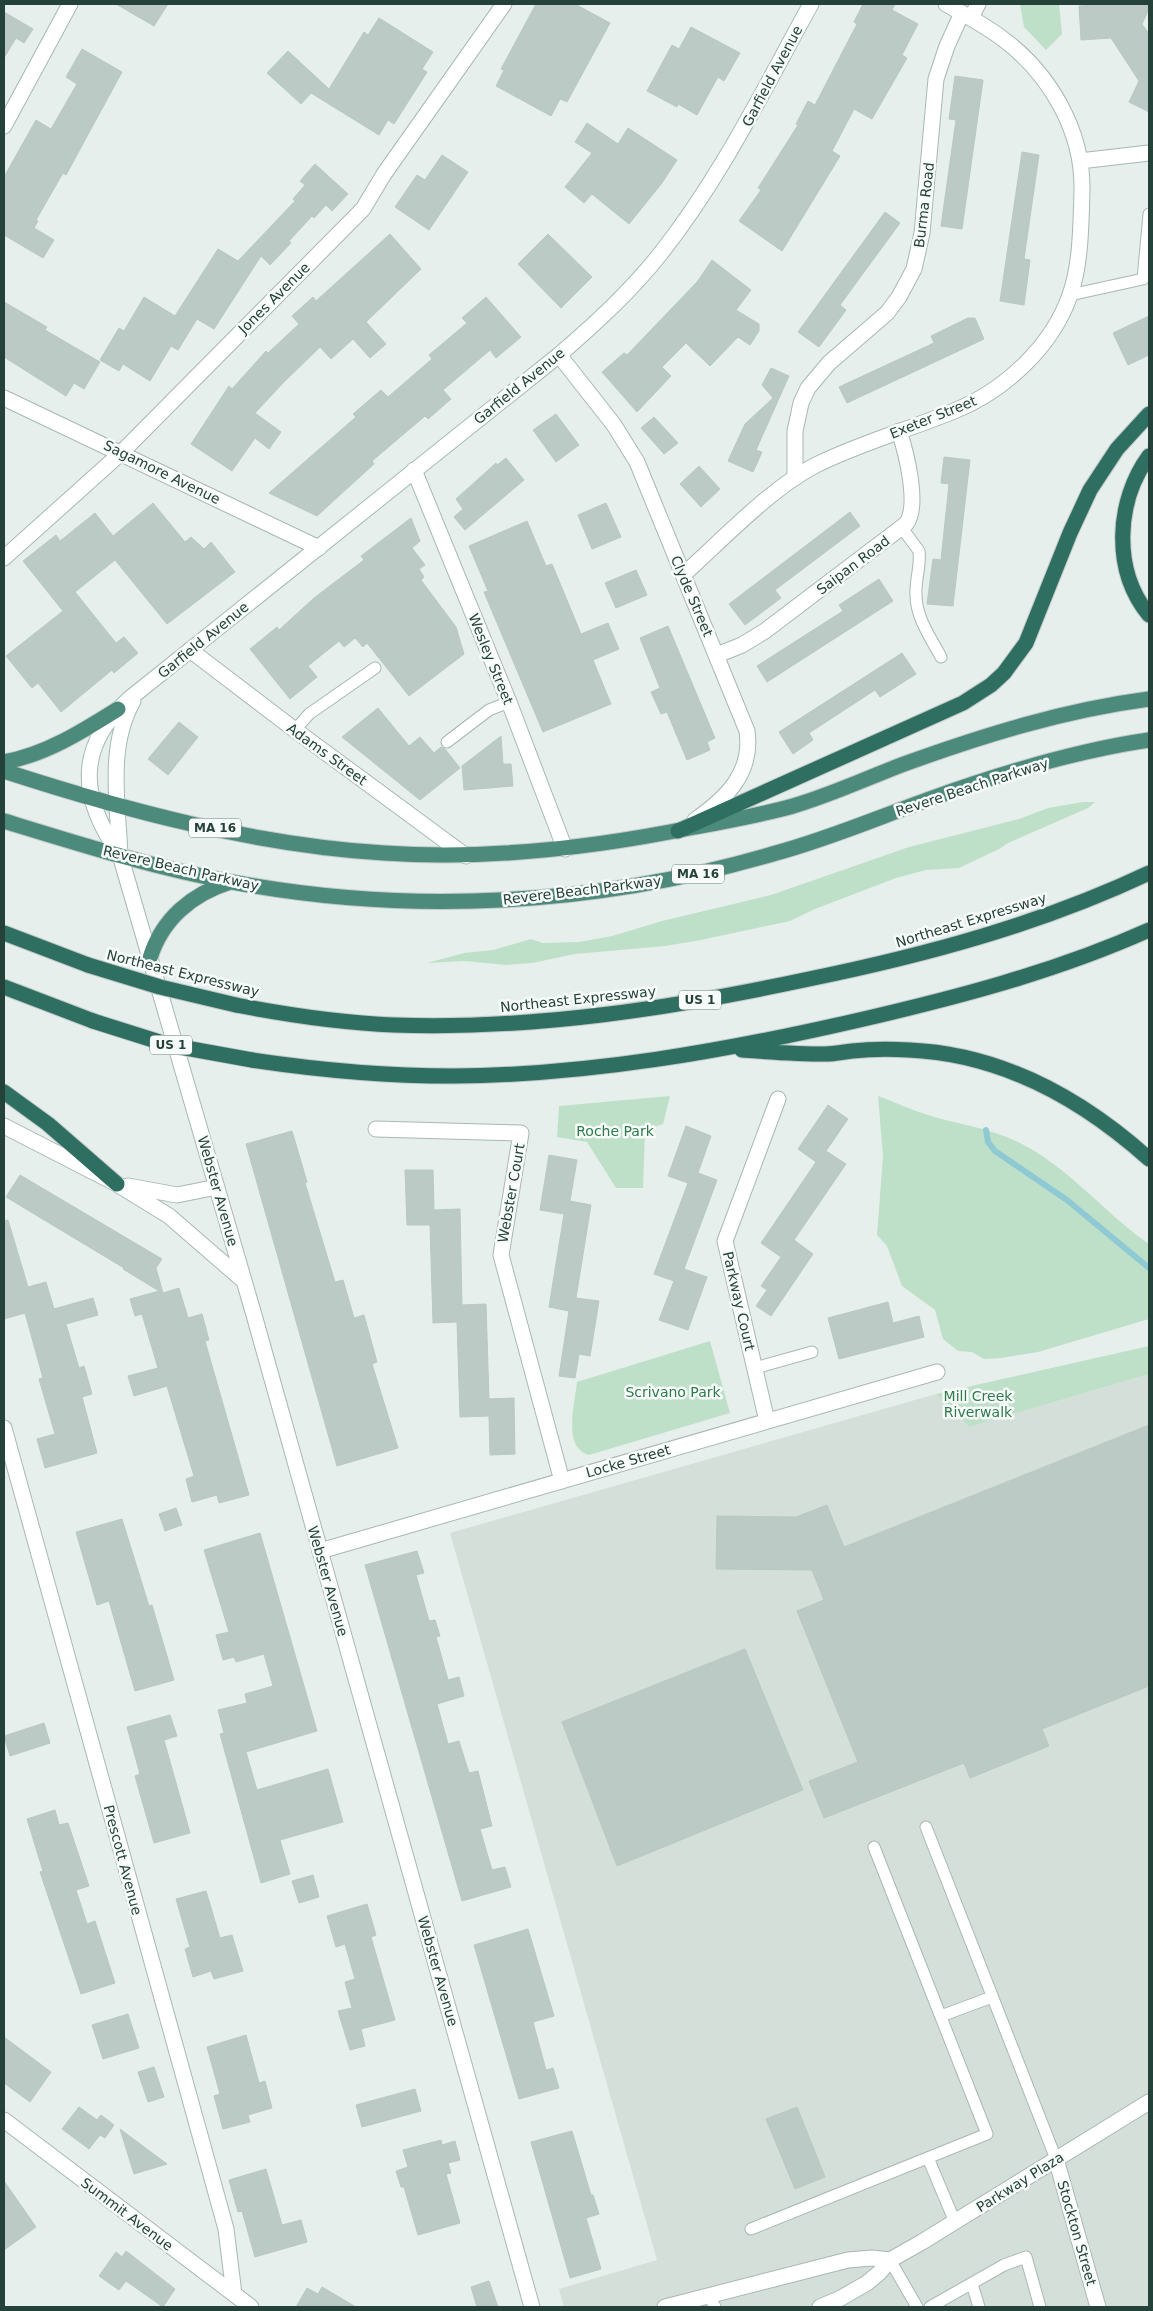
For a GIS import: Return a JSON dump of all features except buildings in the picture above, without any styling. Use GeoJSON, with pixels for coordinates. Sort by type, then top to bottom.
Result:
{"type":"FeatureCollection","features":[{"type":"Feature","properties":{"kind":"highway"},"geometry":{"type":"LineString","coordinates":[[678,831],[963,702],[991,685],[1004,673],[1026,643],[1070,533],[1090,490],[1118,449],[1149,414]]}},
{"type":"Feature","properties":{"kind":"highway"},"geometry":{"type":"LineString","coordinates":[[1149,456],[1132,485],[1122,524],[1123,544],[1131,582],[1138,598],[1149,615]]}},
{"type":"Feature","properties":{"kind":"highway","name":"MA 16"},"geometry":{"type":"LineString","coordinates":[[4,771],[92,799],[217,829],[313,846],[385,854],[466,856],[565,849],[678,831],[798,804],[904,764],[1024,725],[1086,709],[1149,699]]}},
{"type":"Feature","properties":{"kind":"highway"},"geometry":{"type":"LineString","coordinates":[[4,762],[60,743],[118,709]]}},
{"type":"Feature","properties":{"kind":"highway","name":"Revere Beach Parkway"},"geometry":{"type":"LineString","coordinates":[[4,821],[120,855],[230,882],[305,894],[424,902],[521,899],[623,888],[702,873],[779,853],[1007,773],[1080,753],[1149,740]]}},
{"type":"Feature","properties":{"kind":"highway","name":"Northeast Expressway"},"geometry":{"type":"LineString","coordinates":[[4,933],[88,965],[160,987],[236,1005],[313,1018],[392,1025],[433,1026],[551,1020],[640,1010],[777,986],[947,947],[1057,912],[1149,873]]}},
{"type":"Feature","properties":{"kind":"highway"},"geometry":{"type":"LineString","coordinates":[[150,958],[164,928],[180,909],[206,890],[230,882]]}},
{"type":"Feature","properties":{"kind":"highway","name":"US 1"},"geometry":{"type":"LineString","coordinates":[[4,987],[93,1021],[169,1045],[252,1060],[372,1074],[454,1076],[575,1069],[713,1049],[813,1031],[974,992],[1086,956],[1149,930]]}},
{"type":"Feature","properties":{"kind":"highway"},"geometry":{"type":"LineString","coordinates":[[713,1049],[827,1054],[865,1050],[910,1050],[970,1058],[1027,1077],[1062,1094],[1102,1120],[1149,1159]]}},
{"type":"Feature","properties":{"kind":"highway"},"geometry":{"type":"LineString","coordinates":[[4,1092],[48,1124],[117,1184]]}},
{"type":"Feature","properties":{"kind":"street"},"geometry":{"type":"LineString","coordinates":[[4,126],[70,4]]}},
{"type":"Feature","properties":{"kind":"street","name":"Jones Avenue"},"geometry":{"type":"LineString","coordinates":[[4,558],[121,452],[363,209],[384,174],[504,4]]}},
{"type":"Feature","properties":{"kind":"street","name":"Garfield Avenue"},"geometry":{"type":"LineString","coordinates":[[120,855],[101,826],[92,799],[90,774],[93,749],[101,729],[118,709],[139,691],[559,355],[607,313],[660,254],[700,200],[741,132],[811,4]]}},
{"type":"Feature","properties":{"kind":"street","name":"Exeter Street"},"geometry":{"type":"LineString","coordinates":[[683,575],[795,478],[836,456],[964,407],[983,397],[1008,378],[1034,354],[1047,337],[1070,295],[1076,266],[1081,198],[1080,161],[1070,124],[1044,82],[1013,47],[966,15],[946,4]]}},
{"type":"Feature","properties":{"kind":"street","name":"Burma Road"},"geometry":{"type":"LineString","coordinates":[[795,478],[794,431],[801,403],[808,388],[829,362],[887,313],[899,297],[914,269],[922,233],[936,79],[947,46],[966,15],[978,4]]}},
{"type":"Feature","properties":{"kind":"street"},"geometry":{"type":"LineString","coordinates":[[1080,161],[1149,154]]}},
{"type":"Feature","properties":{"kind":"street","name":"Clyde Street"},"geometry":{"type":"LineString","coordinates":[[559,355],[630,449],[744,720],[748,740],[747,757],[741,774],[729,791],[709,810],[678,831]]}},
{"type":"Feature","properties":{"kind":"street","name":"Sagamore Avenue"},"geometry":{"type":"LineString","coordinates":[[4,398],[121,452],[319,548]]}},
{"type":"Feature","properties":{"kind":"street","name":"Saipan Road"},"geometry":{"type":"LineString","coordinates":[[717,655],[757,636],[902,528],[909,520],[911,503],[907,460],[899,431]]}},
{"type":"Feature","properties":{"kind":"street","name":"Wesley Street"},"geometry":{"type":"LineString","coordinates":[[414,470],[509,702],[565,849]]}},
{"type":"Feature","properties":{"kind":"street","name":"Adams Street"},"geometry":{"type":"LineString","coordinates":[[190,650],[294,730],[466,856]]}},
{"type":"Feature","properties":{"kind":"street","name":"Garfield Avenue"},"geometry":{"type":"LineString","coordinates":[[120,855],[116,763],[124,719],[139,691]]}},
{"type":"Feature","properties":{"kind":"street","name":"Webster Avenue"},"geometry":{"type":"LineString","coordinates":[[120,855],[244,1281],[532,2307]]}},
{"type":"Feature","properties":{"kind":"street","name":"Parkway Court"},"geometry":{"type":"LineString","coordinates":[[767,1421],[725,1241],[778,1099]]}},
{"type":"Feature","properties":{"kind":"street"},"geometry":{"type":"LineString","coordinates":[[4,1126],[117,1184],[169,1216],[244,1281]]}},
{"type":"Feature","properties":{"kind":"street","name":"Webster Court"},"geometry":{"type":"LineString","coordinates":[[376,1129],[522,1133],[501,1255],[562,1481]]}},
{"type":"Feature","properties":{"kind":"street"},"geometry":{"type":"LineString","coordinates":[[117,1184],[178,1195],[217,1187]]}},
{"type":"Feature","properties":{"kind":"street","name":"Locke Street"},"geometry":{"type":"LineString","coordinates":[[320,1551],[937,1372]]}},
{"type":"Feature","properties":{"kind":"street","name":"Prescott Avenue"},"geometry":{"type":"LineString","coordinates":[[4,1428],[226,2229],[234,2294]]}},
{"type":"Feature","properties":{"kind":"street","name":"Parkway Plaza"},"geometry":{"type":"LineString","coordinates":[[820,2307],[841,2298],[867,2283],[890,2260],[1149,2102]]}},
{"type":"Feature","properties":{"kind":"street","name":"Summit Avenue"},"geometry":{"type":"LineString","coordinates":[[4,2120],[251,2307]]}},
{"type":"Feature","properties":{"kind":"street","name":"Stockton Street"},"geometry":{"type":"LineString","coordinates":[[1056,2159],[1098,2307]]}},
{"type":"Feature","properties":{"kind":"street"},"geometry":{"type":"LineString","coordinates":[[665,2307],[712,2302],[856,2258],[890,2260]]}},
{"type":"Feature","properties":{"kind":"lane"},"geometry":{"type":"LineString","coordinates":[[1070,295],[1143,280],[1149,214]]}},
{"type":"Feature","properties":{"kind":"lane"},"geometry":{"type":"LineString","coordinates":[[902,528],[919,551],[916,593],[918,608],[924,626],[941,657]]}},
{"type":"Feature","properties":{"kind":"lane"},"geometry":{"type":"LineString","coordinates":[[294,730],[309,714],[375,668]]}},
{"type":"Feature","properties":{"kind":"lane"},"geometry":{"type":"LineString","coordinates":[[447,742],[489,710],[509,702]]}},
{"type":"Feature","properties":{"kind":"lane"},"geometry":{"type":"LineString","coordinates":[[755,1368],[812,1352]]}},
{"type":"Feature","properties":{"kind":"lane"},"geometry":{"type":"LineString","coordinates":[[926,1827],[1056,2159]]}},
{"type":"Feature","properties":{"kind":"lane"},"geometry":{"type":"LineString","coordinates":[[751,2229],[986,2134],[874,1847]]}},
{"type":"Feature","properties":{"kind":"lane"},"geometry":{"type":"LineString","coordinates":[[941,2016],[992,1997]]}},
{"type":"Feature","properties":{"kind":"lane"},"geometry":{"type":"LineString","coordinates":[[928,2158],[955,2222]]}},
{"type":"Feature","properties":{"kind":"lane"},"geometry":{"type":"LineString","coordinates":[[930,2307],[1004,2265],[1026,2257],[1040,2307]]}},
{"type":"Feature","properties":{"kind":"lane"},"geometry":{"type":"LineString","coordinates":[[890,2260],[917,2307]]}},
{"type":"Feature","properties":{"kind":"lane"},"geometry":{"type":"LineString","coordinates":[[972,2284],[979,2307]]}},
{"type":"Feature","properties":{"kind":"shaded area"},"geometry":{"type":"Polygon","coordinates":[[[1149,1374],[1149,2307],[564,2307],[559,2289],[657,2260],[450,1533],[936,1394],[969,1427],[1149,1374]]]}},
{"type":"Feature","properties":{"kind":"green space"},"geometry":{"type":"Polygon","coordinates":[[[1020,4],[1059,4],[1062,34],[1046,50],[1024,27],[1020,4]]]}},
{"type":"Feature","properties":{"kind":"green space"},"geometry":{"type":"Polygon","coordinates":[[[1083,802],[1095,802],[1088,808],[1008,843],[959,868],[926,870],[896,878],[815,909],[790,921],[665,946],[575,954],[532,963],[506,965],[464,961],[427,963],[464,953],[493,950],[531,939],[543,943],[579,942],[612,936],[662,921],[771,895],[909,847],[1019,819],[1048,808],[1083,802]]]}},
{"type":"Feature","properties":{"kind":"green space","name":"Roche Park"},"geometry":{"type":"Polygon","coordinates":[[[670,1096],[663,1124],[645,1130],[643,1188],[616,1188],[587,1142],[557,1137],[559,1106],[670,1096]]]}},
{"type":"Feature","properties":{"kind":"green space"},"geometry":{"type":"Polygon","coordinates":[[[878,1096],[922,1113],[1009,1138],[1038,1153],[1071,1178],[1117,1219],[1149,1244],[1149,1319],[1038,1352],[1001,1358],[984,1359],[972,1352],[958,1351],[943,1339],[935,1310],[902,1286],[887,1246],[877,1235],[883,1156],[878,1096]]]}},
{"type":"Feature","properties":{"kind":"green space","name":"Scrivano Park"},"geometry":{"type":"Polygon","coordinates":[[[710,1341],[730,1413],[589,1455],[581,1451],[575,1444],[572,1424],[577,1382],[710,1341]]]}},
{"type":"Feature","properties":{"kind":"green space","name":"Mill Creek Riverwalk"},"geometry":{"type":"Polygon","coordinates":[[[1149,1346],[1149,1374],[969,1427],[936,1394],[1149,1346]]]}},
{"type":"Feature","properties":{"kind":"waterway"},"geometry":{"type":"LineString","coordinates":[[986,1130],[988,1142],[995,1151],[1067,1200],[1149,1268]]}}]}
